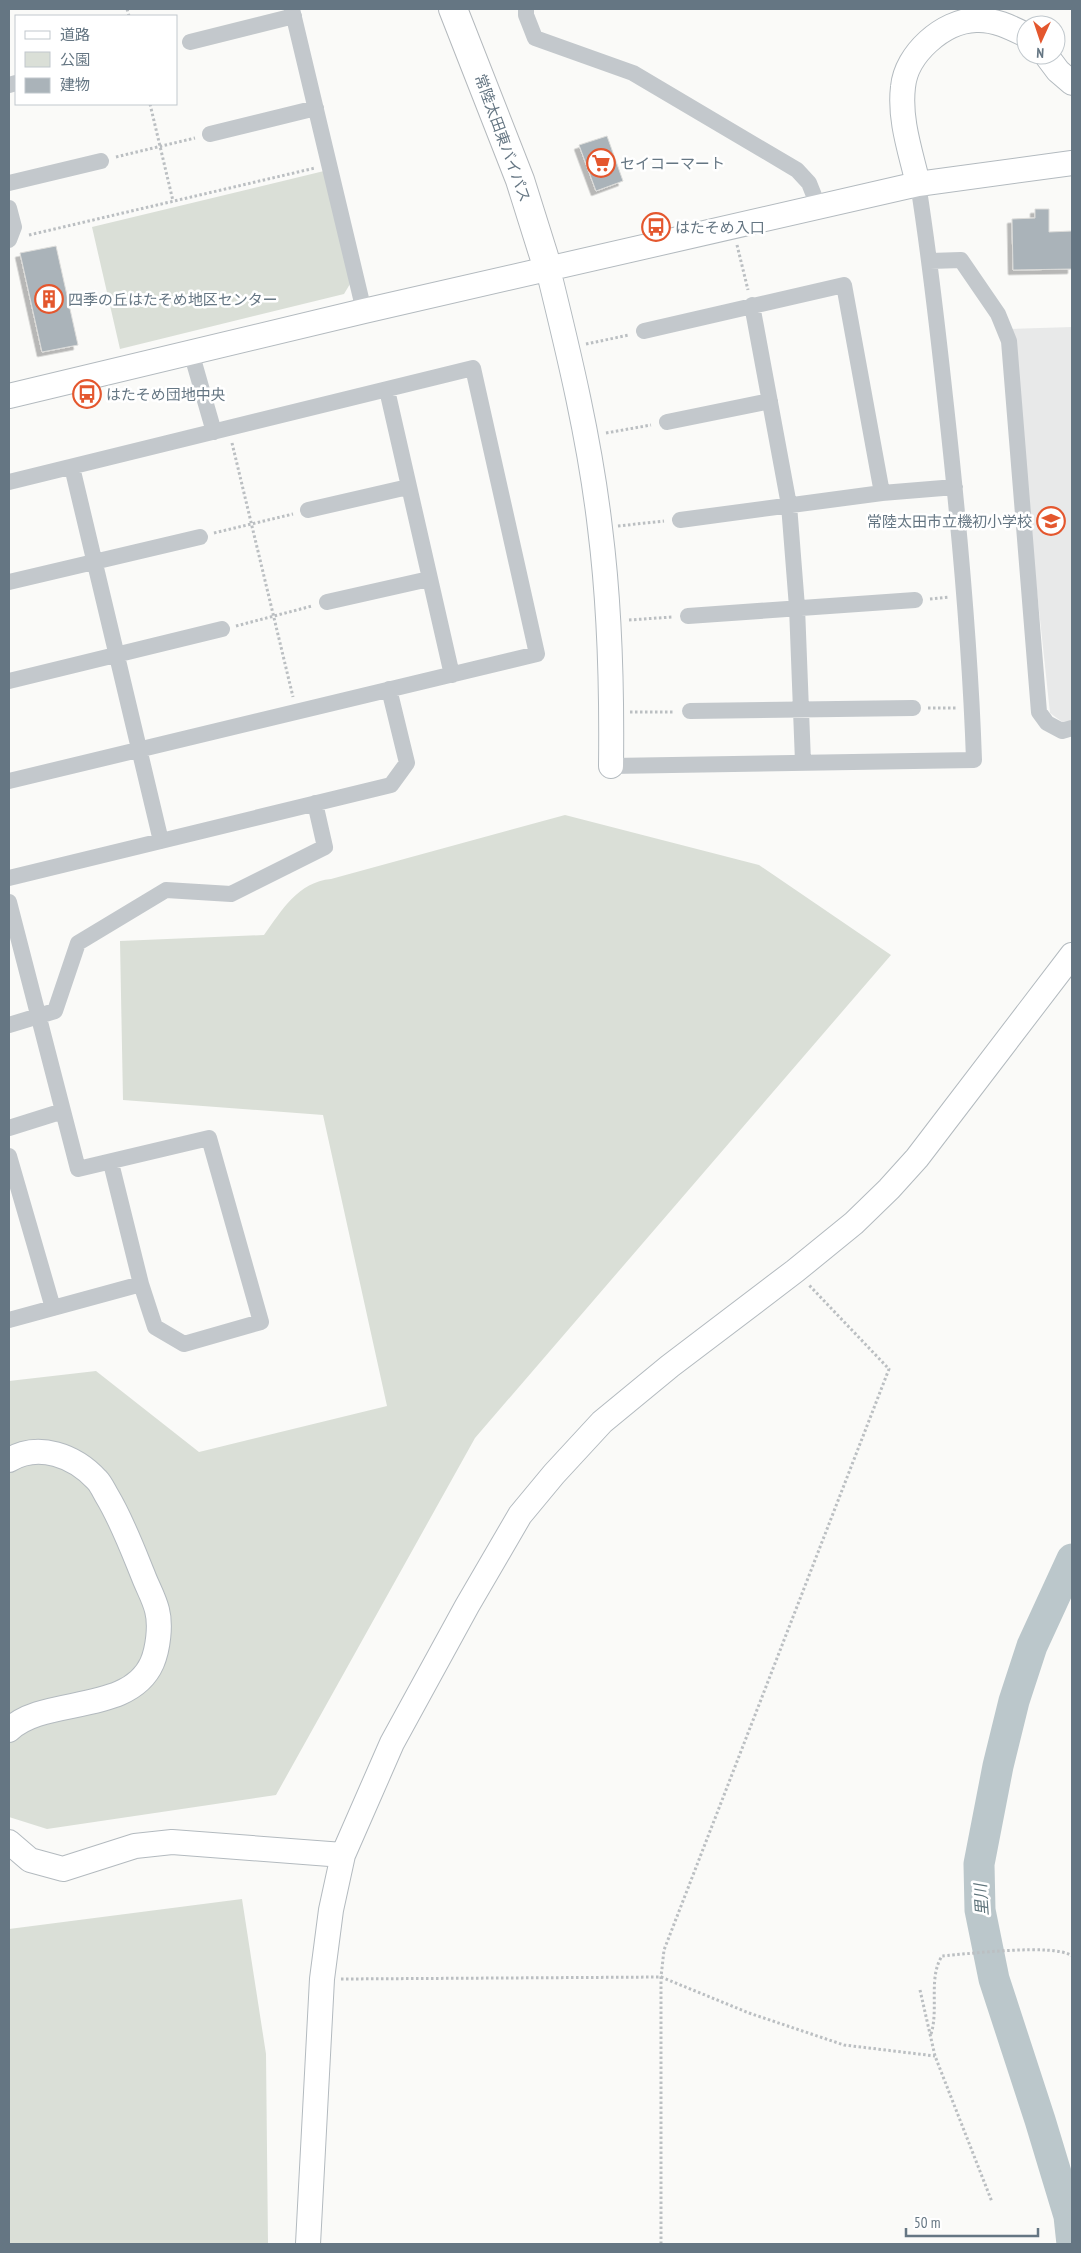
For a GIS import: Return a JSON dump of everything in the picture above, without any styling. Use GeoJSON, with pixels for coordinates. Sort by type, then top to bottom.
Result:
{"type":"FeatureCollection","features":[{"type":"Feature","properties":{"kind":"highway","name":"常陸太田東バイパス"},"geometry":{"type":"LineString","coordinates":[[453,9],[520,180],[548,269]]}},
{"type":"Feature","properties":{"kind":"street"},"geometry":{"type":"LineString","coordinates":[[526,9],[526,15],[535,38],[634,73],[797,170],[808,183],[819,208]]}},
{"type":"Feature","properties":{"kind":"street"},"geometry":{"type":"LineString","coordinates":[[190,42],[293,13],[364,311]]}},
{"type":"Feature","properties":{"kind":"street"},"geometry":{"type":"LineString","coordinates":[[548,269],[568,348],[586,436],[600,528],[608,621],[612,712],[611,766],[974,760],[965,596],[955,487],[930,261],[918,184],[904,125],[903,86],[908,68],[917,55],[929,41],[942,31],[958,24],[975,20],[999,22],[1016,30]]}},
{"type":"Feature","properties":{"kind":"street"},"geometry":{"type":"LineString","coordinates":[[1054,65],[1072,83]]}},
{"type":"Feature","properties":{"kind":"street"},"geometry":{"type":"LineString","coordinates":[[210,134],[316,108]]}},
{"type":"Feature","properties":{"kind":"street"},"geometry":{"type":"LineString","coordinates":[[9,183],[101,161]]}},
{"type":"Feature","properties":{"kind":"street"},"geometry":{"type":"LineString","coordinates":[[9,396],[364,311],[918,184],[1072,163]]}},
{"type":"Feature","properties":{"kind":"street"},"geometry":{"type":"LineString","coordinates":[[9,208],[14,227],[9,240]]}},
{"type":"Feature","properties":{"kind":"street"},"geometry":{"type":"LineString","coordinates":[[930,261],[961,260],[998,314],[1009,341],[1039,712],[1047,723],[1062,731],[1072,728]]}},
{"type":"Feature","properties":{"kind":"street"},"geometry":{"type":"LineString","coordinates":[[644,331],[844,285],[882,493]]}},
{"type":"Feature","properties":{"kind":"street"},"geometry":{"type":"LineString","coordinates":[[752,305],[789,505],[797,607],[803,762]]}},
{"type":"Feature","properties":{"kind":"street"},"geometry":{"type":"LineString","coordinates":[[192,352],[222,430]]}},
{"type":"Feature","properties":{"kind":"street"},"geometry":{"type":"LineString","coordinates":[[9,482],[473,368],[537,654],[9,781]]}},
{"type":"Feature","properties":{"kind":"street"},"geometry":{"type":"LineString","coordinates":[[387,390],[452,674]]}},
{"type":"Feature","properties":{"kind":"street"},"geometry":{"type":"LineString","coordinates":[[667,422],[770,402]]}},
{"type":"Feature","properties":{"kind":"street"},"geometry":{"type":"LineString","coordinates":[[72,467],[161,841]]}},
{"type":"Feature","properties":{"kind":"street"},"geometry":{"type":"LineString","coordinates":[[308,510],[408,487]]}},
{"type":"Feature","properties":{"kind":"street"},"geometry":{"type":"LineString","coordinates":[[680,520],[882,493],[955,487]]}},
{"type":"Feature","properties":{"kind":"street"},"geometry":{"type":"LineString","coordinates":[[9,582],[200,537]]}},
{"type":"Feature","properties":{"kind":"street"},"geometry":{"type":"LineString","coordinates":[[327,602],[429,579]]}},
{"type":"Feature","properties":{"kind":"street"},"geometry":{"type":"LineString","coordinates":[[688,616],[915,600]]}},
{"type":"Feature","properties":{"kind":"street"},"geometry":{"type":"LineString","coordinates":[[9,681],[222,629]]}},
{"type":"Feature","properties":{"kind":"street"},"geometry":{"type":"LineString","coordinates":[[9,878],[391,786],[407,763],[390,690]]}},
{"type":"Feature","properties":{"kind":"street"},"geometry":{"type":"LineString","coordinates":[[690,711],[913,708]]}},
{"type":"Feature","properties":{"kind":"street"},"geometry":{"type":"LineString","coordinates":[[9,1025],[55,1011],[78,943],[166,890],[231,894],[325,847],[315,803]]}},
{"type":"Feature","properties":{"kind":"street"},"geometry":{"type":"LineString","coordinates":[[9,902],[12,926],[38,1015],[78,1169],[110,1163],[209,1138],[261,1322],[184,1344],[155,1327],[141,1284],[110,1163]]}},
{"type":"Feature","properties":{"kind":"street"},"geometry":{"type":"LineString","coordinates":[[308,2244],[322,1979],[332,1910],[343,1855],[392,1744],[466,1606],[520,1516],[554,1474],[602,1422],[670,1366],[795,1271],[854,1223],[889,1189],[917,1158],[1072,955]]}},
{"type":"Feature","properties":{"kind":"street"},"geometry":{"type":"LineString","coordinates":[[9,1128],[63,1112]]}},
{"type":"Feature","properties":{"kind":"street"},"geometry":{"type":"LineString","coordinates":[[9,1156],[53,1308]]}},
{"type":"Feature","properties":{"kind":"street"},"geometry":{"type":"LineString","coordinates":[[9,1320],[141,1284]]}},
{"type":"Feature","properties":{"kind":"street"},"geometry":{"type":"LineString","coordinates":[[9,1460],[18,1454],[47,1452],[68,1457],[98,1480],[118,1514],[158,1611],[158,1636],[152,1663],[133,1686],[112,1696],[40,1713],[15,1724],[9,1730]]}},
{"type":"Feature","properties":{"kind":"street"},"geometry":{"type":"LineString","coordinates":[[9,1842],[30,1860],[63,1869],[135,1846],[172,1842],[343,1855]]}},
{"type":"Feature","properties":{"kind":"path"},"geometry":{"type":"LineString","coordinates":[[150,105],[173,201]]}},
{"type":"Feature","properties":{"kind":"path"},"geometry":{"type":"LineString","coordinates":[[101,161],[210,134]]}},
{"type":"Feature","properties":{"kind":"path"},"geometry":{"type":"LineString","coordinates":[[9,240],[330,165]]}},
{"type":"Feature","properties":{"kind":"path"},"geometry":{"type":"LineString","coordinates":[[733,227],[752,305]]}},
{"type":"Feature","properties":{"kind":"path"},"geometry":{"type":"LineString","coordinates":[[568,348],[644,331]]}},
{"type":"Feature","properties":{"kind":"path"},"geometry":{"type":"LineString","coordinates":[[586,436],[667,422]]}},
{"type":"Feature","properties":{"kind":"path"},"geometry":{"type":"LineString","coordinates":[[222,430],[252,524],[296,712]]}},
{"type":"Feature","properties":{"kind":"path"},"geometry":{"type":"LineString","coordinates":[[200,537],[308,510]]}},
{"type":"Feature","properties":{"kind":"path"},"geometry":{"type":"LineString","coordinates":[[600,528],[680,520]]}},
{"type":"Feature","properties":{"kind":"path"},"geometry":{"type":"LineString","coordinates":[[915,600],[965,596]]}},
{"type":"Feature","properties":{"kind":"path"},"geometry":{"type":"LineString","coordinates":[[222,629],[327,602]]}},
{"type":"Feature","properties":{"kind":"path"},"geometry":{"type":"LineString","coordinates":[[608,621],[688,616]]}},
{"type":"Feature","properties":{"kind":"path"},"geometry":{"type":"LineString","coordinates":[[913,708],[972,708]]}},
{"type":"Feature","properties":{"kind":"path"},"geometry":{"type":"LineString","coordinates":[[612,712],[690,711]]}},
{"type":"Feature","properties":{"kind":"path"},"geometry":{"type":"LineString","coordinates":[[661,2244],[661,1977],[664,1950],[888,1369],[795,1271]]}},
{"type":"Feature","properties":{"kind":"path"},"geometry":{"type":"LineString","coordinates":[[931,2035],[936,1966],[942,1956],[1046,1950],[1068,1953],[1072,1956]]}},
{"type":"Feature","properties":{"kind":"path"},"geometry":{"type":"LineString","coordinates":[[322,1979],[661,1977],[748,2013],[844,2045],[935,2056]]}},
{"type":"Feature","properties":{"kind":"path"},"geometry":{"type":"LineString","coordinates":[[920,1990],[935,2056],[992,2202]]}},
{"type":"Feature","properties":{"kind":"shaded area","name":"常陸太田市立機初小学校"},"geometry":{"type":"Polygon","coordinates":[[[1072,327],[1072,722],[1065,724],[1050,713],[1009,329],[1072,327]]]}},
{"type":"Feature","properties":{"kind":"green space"},"geometry":{"type":"Polygon","coordinates":[[[324,171],[350,284],[344,294],[120,349],[92,227],[324,171]]]}},
{"type":"Feature","properties":{"kind":"green space"},"geometry":{"type":"Polygon","coordinates":[[[565,815],[759,865],[891,955],[475,1438],[276,1795],[47,1829],[9,1817],[9,1381],[96,1371],[199,1452],[387,1406],[323,1115],[123,1100],[120,941],[264,935],[284,907],[300,891],[319,881],[565,815]]]}},
{"type":"Feature","properties":{"kind":"green space"},"geometry":{"type":"Polygon","coordinates":[[[242,1899],[266,2054],[268,2244],[9,2244],[9,1929],[242,1899]]]}},
{"type":"Feature","properties":{"kind":"building","name":"セイコーマート"},"geometry":{"type":"Polygon","coordinates":[[[607,136],[623,181],[596,191],[579,145],[607,136]]]}},
{"type":"Feature","properties":{"kind":"building"},"geometry":{"type":"Polygon","coordinates":[[[1035,209],[1049,209],[1049,232],[1072,231],[1072,269],[1013,270],[1012,219],[1035,218],[1035,209]]]}},
{"type":"Feature","properties":{"kind":"building","name":"四季の丘はたそめ地区センター"},"geometry":{"type":"Polygon","coordinates":[[[56,246],[78,345],[42,352],[20,253],[56,246]]]}},
{"type":"Feature","properties":{"kind":"waterway","name":"里川"},"geometry":{"type":"LineString","coordinates":[[1072,1559],[1032,1646],[1014,1701],[998,1766],[979,1864],[980,1910],[994,1979],[1069,2216],[1072,2244]]}},
{"type":"Feature","properties":{"kind":"place","name":"セイコーマート"},"geometry":{"type":"Point","coordinates":[601,163]}},
{"type":"Feature","properties":{"kind":"place","name":"はたそめ入口"},"geometry":{"type":"Point","coordinates":[656,227]}},
{"type":"Feature","properties":{"kind":"place","name":"四季の丘はたそめ地区センター"},"geometry":{"type":"Point","coordinates":[49,299]}},
{"type":"Feature","properties":{"kind":"place","name":"はたそめ団地中央"},"geometry":{"type":"Point","coordinates":[87,394]}},
{"type":"Feature","properties":{"kind":"place","name":"常陸太田市立機初小学校"},"geometry":{"type":"Point","coordinates":[1051,521]}}]}
